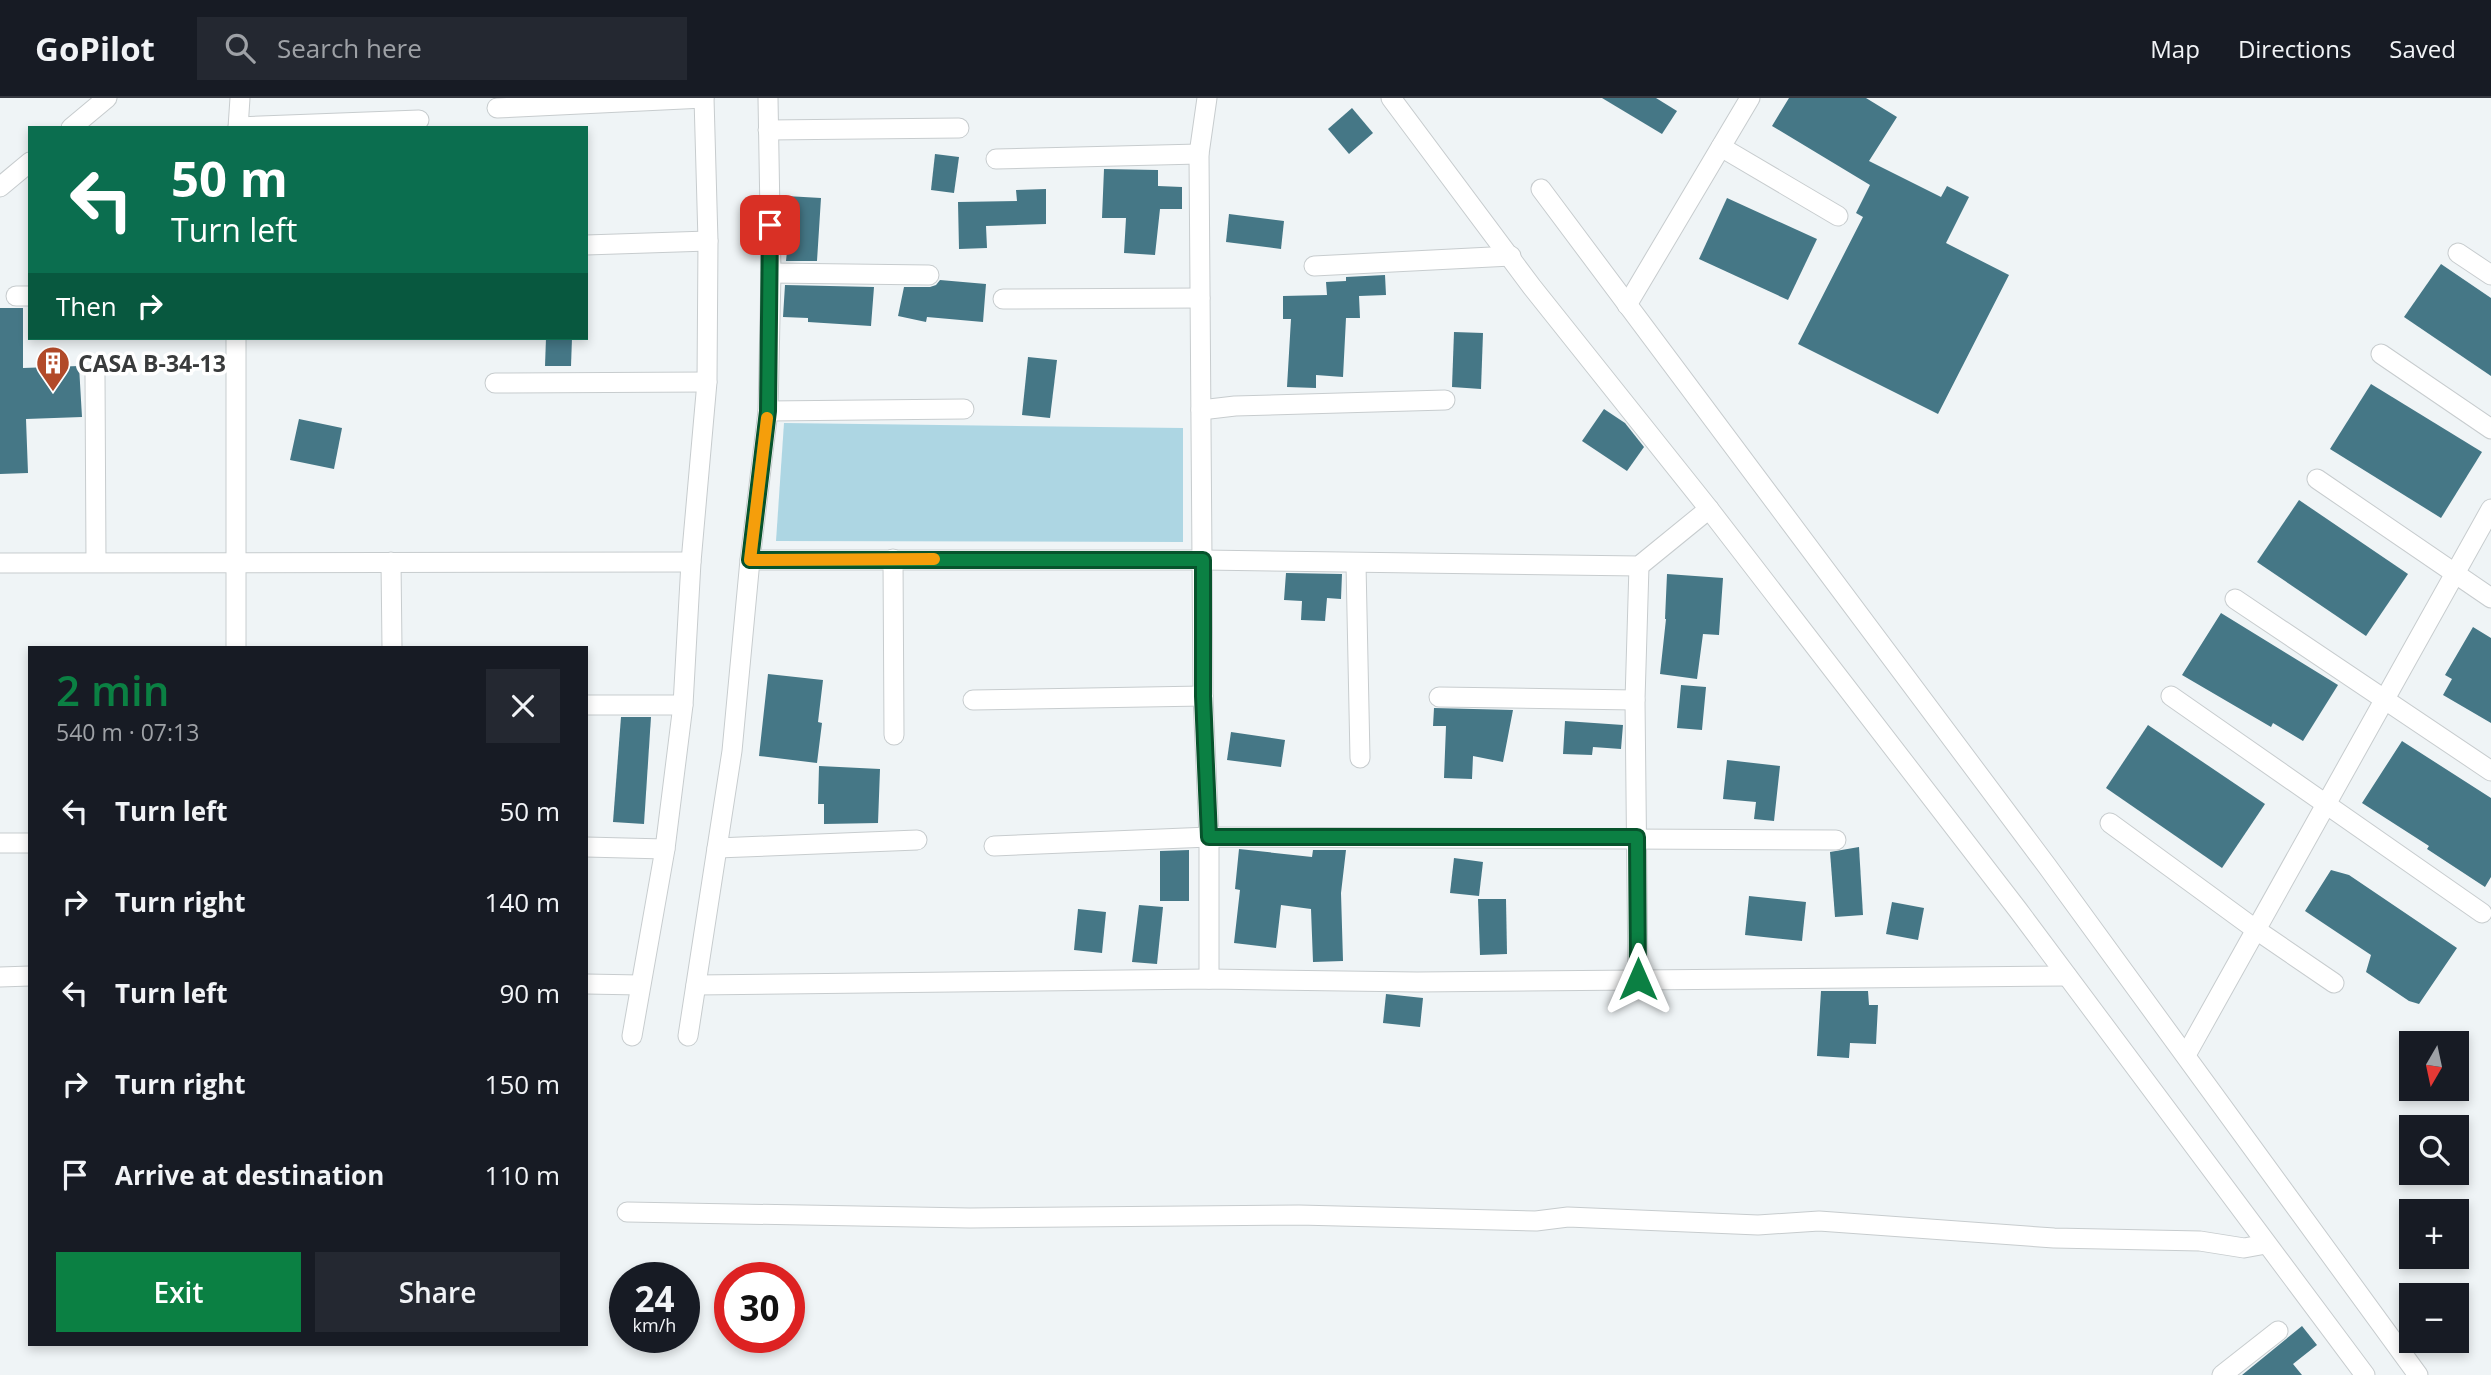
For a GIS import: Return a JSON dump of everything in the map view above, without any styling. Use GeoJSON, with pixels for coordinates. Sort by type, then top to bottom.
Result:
{"type":"FeatureCollection","features":[{"type":"Feature","properties":{"kind":"street"},"geometry":{"type":"LineString","coordinates":[[73,126],[107,98]]}},
{"type":"Feature","properties":{"kind":"street"},"geometry":{"type":"LineString","coordinates":[[238,126],[240,98]]}},
{"type":"Feature","properties":{"kind":"street"},"geometry":{"type":"LineString","coordinates":[[497,108],[704,98],[708,241],[707,382],[691,562],[683,705],[665,849],[632,1036]]}},
{"type":"Feature","properties":{"kind":"street"},"geometry":{"type":"LineString","coordinates":[[688,1036],[732,751],[750,560],[768,411],[771,273],[768,98]]}},
{"type":"Feature","properties":{"kind":"street"},"geometry":{"type":"LineString","coordinates":[[1207,98],[1199,154],[1203,696],[1209,837],[1209,979]]}},
{"type":"Feature","properties":{"kind":"street"},"geometry":{"type":"LineString","coordinates":[[1391,98],[1532,287],[1709,509],[2067,976],[2365,1375]]}},
{"type":"Feature","properties":{"kind":"street"},"geometry":{"type":"LineString","coordinates":[[1627,305],[1750,98]]}},
{"type":"Feature","properties":{"kind":"street"},"geometry":{"type":"LineString","coordinates":[[283,126],[419,120]]}},
{"type":"Feature","properties":{"kind":"street"},"geometry":{"type":"LineString","coordinates":[[768,130],[959,128]]}},
{"type":"Feature","properties":{"kind":"street"},"geometry":{"type":"LineString","coordinates":[[1721,147],[1838,216]]}},
{"type":"Feature","properties":{"kind":"street"},"geometry":{"type":"LineString","coordinates":[[996,159],[1199,154]]}},
{"type":"Feature","properties":{"kind":"street"},"geometry":{"type":"LineString","coordinates":[[0,187],[28,164]]}},
{"type":"Feature","properties":{"kind":"street"},"geometry":{"type":"LineString","coordinates":[[1541,189],[2186,1055],[2418,1375]]}},
{"type":"Feature","properties":{"kind":"street"},"geometry":{"type":"LineString","coordinates":[[588,245],[708,241]]}},
{"type":"Feature","properties":{"kind":"street"},"geometry":{"type":"LineString","coordinates":[[2458,254],[2491,275]]}},
{"type":"Feature","properties":{"kind":"street"},"geometry":{"type":"LineString","coordinates":[[1314,266],[1511,256]]}},
{"type":"Feature","properties":{"kind":"street"},"geometry":{"type":"LineString","coordinates":[[771,273],[929,275]]}},
{"type":"Feature","properties":{"kind":"street"},"geometry":{"type":"LineString","coordinates":[[1003,299],[1200,298]]}},
{"type":"Feature","properties":{"kind":"street"},"geometry":{"type":"LineString","coordinates":[[236,340],[236,646]]}},
{"type":"Feature","properties":{"kind":"street"},"geometry":{"type":"LineString","coordinates":[[2381,354],[2491,429]]}},
{"type":"Feature","properties":{"kind":"street"},"geometry":{"type":"LineString","coordinates":[[95,374],[96,562]]}},
{"type":"Feature","properties":{"kind":"street"},"geometry":{"type":"LineString","coordinates":[[495,383],[707,382]]}},
{"type":"Feature","properties":{"kind":"street"},"geometry":{"type":"LineString","coordinates":[[1201,410],[1235,406],[1445,400]]}},
{"type":"Feature","properties":{"kind":"street"},"geometry":{"type":"LineString","coordinates":[[768,411],[964,409]]}},
{"type":"Feature","properties":{"kind":"street"},"geometry":{"type":"LineString","coordinates":[[2317,479],[2491,598]]}},
{"type":"Feature","properties":{"kind":"street"},"geometry":{"type":"LineString","coordinates":[[750,560],[1203,560],[1639,566],[1709,509]]}},
{"type":"Feature","properties":{"kind":"street"},"geometry":{"type":"LineString","coordinates":[[2186,1055],[2491,509]]}},
{"type":"Feature","properties":{"kind":"street"},"geometry":{"type":"LineString","coordinates":[[893,559],[894,735]]}},
{"type":"Feature","properties":{"kind":"street"},"geometry":{"type":"LineString","coordinates":[[391,562],[392,646]]}},
{"type":"Feature","properties":{"kind":"street"},"geometry":{"type":"LineString","coordinates":[[0,563],[691,562]]}},
{"type":"Feature","properties":{"kind":"street"},"geometry":{"type":"LineString","coordinates":[[1356,564],[1360,758]]}},
{"type":"Feature","properties":{"kind":"street"},"geometry":{"type":"LineString","coordinates":[[1638,979],[1635,700],[1639,566]]}},
{"type":"Feature","properties":{"kind":"street"},"geometry":{"type":"LineString","coordinates":[[2235,599],[2491,771]]}},
{"type":"Feature","properties":{"kind":"street"},"geometry":{"type":"LineString","coordinates":[[973,700],[1203,696]]}},
{"type":"Feature","properties":{"kind":"street"},"geometry":{"type":"LineString","coordinates":[[2171,696],[2482,913]]}},
{"type":"Feature","properties":{"kind":"street"},"geometry":{"type":"LineString","coordinates":[[1439,697],[1635,700]]}},
{"type":"Feature","properties":{"kind":"street"},"geometry":{"type":"LineString","coordinates":[[588,705],[683,705]]}},
{"type":"Feature","properties":{"kind":"street"},"geometry":{"type":"LineString","coordinates":[[2110,823],[2334,983]]}},
{"type":"Feature","properties":{"kind":"street"},"geometry":{"type":"LineString","coordinates":[[994,846],[1209,837],[1836,839]]}},
{"type":"Feature","properties":{"kind":"street"},"geometry":{"type":"LineString","coordinates":[[718,848],[916,840]]}},
{"type":"Feature","properties":{"kind":"street"},"geometry":{"type":"LineString","coordinates":[[0,842],[28,843]]}},
{"type":"Feature","properties":{"kind":"street"},"geometry":{"type":"LineString","coordinates":[[588,847],[665,849]]}},
{"type":"Feature","properties":{"kind":"street"},"geometry":{"type":"LineString","coordinates":[[0,977],[28,976]]}},
{"type":"Feature","properties":{"kind":"street"},"geometry":{"type":"LineString","coordinates":[[696,985],[1209,979],[1418,982],[2067,976]]}},
{"type":"Feature","properties":{"kind":"street"},"geometry":{"type":"LineString","coordinates":[[588,984],[640,985]]}},
{"type":"Feature","properties":{"kind":"street"},"geometry":{"type":"LineString","coordinates":[[627,1212],[970,1218],[1299,1215],[1536,1221],[1569,1217],[1758,1225],[1819,1221],[2054,1238],[2200,1241],[2244,1248],[2266,1244]]}},
{"type":"Feature","properties":{"kind":"street"},"geometry":{"type":"LineString","coordinates":[[2222,1375],[2278,1331]]}},
{"type":"Feature","properties":{"kind":"shaded area"},"geometry":{"type":"Polygon","coordinates":[[[784,423],[1183,428],[1183,542],[776,541],[784,423]]]}},
{"type":"Feature","properties":{"kind":"building"},"geometry":{"type":"Polygon","coordinates":[[[1602,98],[1656,98],[1677,111],[1662,134],[1602,98]]]}},
{"type":"Feature","properties":{"kind":"building"},"geometry":{"type":"Polygon","coordinates":[[[1789,98],[1866,98],[1897,117],[1869,161],[1941,197],[1947,186],[1969,197],[1946,243],[2009,275],[1938,414],[1798,344],[1863,217],[1856,213],[1870,185],[1772,126],[1789,98]]]}},
{"type":"Feature","properties":{"kind":"building"},"geometry":{"type":"Polygon","coordinates":[[[1352,108],[1373,133],[1349,154],[1328,129],[1352,108]]]}},
{"type":"Feature","properties":{"kind":"building"},"geometry":{"type":"Polygon","coordinates":[[[935,154],[959,157],[954,193],[931,190],[935,154]]]}},
{"type":"Feature","properties":{"kind":"building"},"geometry":{"type":"Polygon","coordinates":[[[1104,169],[1158,170],[1158,186],[1182,187],[1182,209],[1160,209],[1155,255],[1124,253],[1126,218],[1102,218],[1104,169]]]}},
{"type":"Feature","properties":{"kind":"building"},"geometry":{"type":"Polygon","coordinates":[[[1046,189],[1046,224],[986,226],[987,248],[959,249],[958,202],[1017,201],[1016,190],[1046,189]]]}},
{"type":"Feature","properties":{"kind":"building"},"geometry":{"type":"Polygon","coordinates":[[[786,196],[821,198],[817,261],[786,261],[787,251],[783,248],[786,196]]]}},
{"type":"Feature","properties":{"kind":"building"},"geometry":{"type":"Polygon","coordinates":[[[1727,198],[1817,239],[1788,300],[1699,259],[1727,198]]]}},
{"type":"Feature","properties":{"kind":"building"},"geometry":{"type":"Polygon","coordinates":[[[1229,214],[1284,221],[1281,249],[1226,242],[1229,214]]]}},
{"type":"Feature","properties":{"kind":"building"},"geometry":{"type":"Polygon","coordinates":[[[2441,264],[2491,298],[2491,376],[2404,317],[2441,264]]]}},
{"type":"Feature","properties":{"kind":"building"},"geometry":{"type":"Polygon","coordinates":[[[1385,275],[1386,295],[1359,296],[1360,318],[1346,318],[1343,377],[1316,375],[1316,388],[1287,387],[1291,319],[1283,319],[1283,296],[1327,295],[1326,282],[1346,281],[1346,277],[1385,275]]]}},
{"type":"Feature","properties":{"kind":"building"},"geometry":{"type":"Polygon","coordinates":[[[940,280],[986,284],[983,322],[927,317],[926,322],[898,316],[904,287],[930,287],[940,280]]]}},
{"type":"Feature","properties":{"kind":"building"},"geometry":{"type":"Polygon","coordinates":[[[785,285],[874,287],[871,326],[808,322],[808,318],[783,317],[785,285]]]}},
{"type":"Feature","properties":{"kind":"building"},"geometry":{"type":"Polygon","coordinates":[[[0,308],[23,308],[23,368],[79,366],[82,417],[26,419],[28,473],[0,474],[0,308]]]}},
{"type":"Feature","properties":{"kind":"building"},"geometry":{"type":"Polygon","coordinates":[[[1454,332],[1483,333],[1481,389],[1452,387],[1454,332]]]}},
{"type":"Feature","properties":{"kind":"building"},"geometry":{"type":"Polygon","coordinates":[[[546,340],[572,340],[571,366],[545,366],[546,340]]]}},
{"type":"Feature","properties":{"kind":"building"},"geometry":{"type":"Polygon","coordinates":[[[1028,357],[1057,360],[1050,418],[1022,415],[1028,357]]]}},
{"type":"Feature","properties":{"kind":"building"},"geometry":{"type":"Polygon","coordinates":[[[2371,384],[2482,452],[2441,518],[2330,449],[2371,384]]]}},
{"type":"Feature","properties":{"kind":"building"},"geometry":{"type":"Polygon","coordinates":[[[1604,409],[1625,423],[1644,447],[1627,471],[1582,441],[1604,409]]]}},
{"type":"Feature","properties":{"kind":"building"},"geometry":{"type":"Polygon","coordinates":[[[299,419],[342,428],[334,469],[290,460],[299,419]]]}},
{"type":"Feature","properties":{"kind":"building"},"geometry":{"type":"Polygon","coordinates":[[[2299,500],[2408,574],[2366,636],[2257,562],[2299,500]]]}},
{"type":"Feature","properties":{"kind":"building"},"geometry":{"type":"Polygon","coordinates":[[[1286,573],[1342,574],[1341,599],[1327,598],[1325,621],[1301,620],[1302,601],[1284,600],[1286,573]]]}},
{"type":"Feature","properties":{"kind":"building"},"geometry":{"type":"Polygon","coordinates":[[[1667,574],[1723,578],[1719,635],[1703,634],[1697,679],[1660,674],[1666,619],[1667,574]]]}},
{"type":"Feature","properties":{"kind":"building"},"geometry":{"type":"Polygon","coordinates":[[[2221,613],[2338,685],[2303,741],[2273,723],[2271,727],[2182,675],[2221,613]]]}},
{"type":"Feature","properties":{"kind":"building"},"geometry":{"type":"Polygon","coordinates":[[[2473,627],[2491,638],[2491,723],[2443,695],[2452,679],[2445,675],[2473,627]]]}},
{"type":"Feature","properties":{"kind":"building"},"geometry":{"type":"Polygon","coordinates":[[[768,674],[823,680],[818,722],[822,723],[817,763],[759,756],[768,674]]]}},
{"type":"Feature","properties":{"kind":"building"},"geometry":{"type":"Polygon","coordinates":[[[1681,685],[1706,687],[1702,730],[1677,728],[1681,685]]]}},
{"type":"Feature","properties":{"kind":"building"},"geometry":{"type":"Polygon","coordinates":[[[1434,708],[1513,710],[1503,762],[1473,756],[1472,779],[1444,778],[1446,726],[1433,726],[1434,708]]]}},
{"type":"Feature","properties":{"kind":"building"},"geometry":{"type":"Polygon","coordinates":[[[621,717],[651,717],[644,824],[613,822],[621,717]]]}},
{"type":"Feature","properties":{"kind":"building"},"geometry":{"type":"Polygon","coordinates":[[[1565,721],[1623,725],[1621,749],[1593,747],[1592,755],[1563,754],[1565,721]]]}},
{"type":"Feature","properties":{"kind":"building"},"geometry":{"type":"Polygon","coordinates":[[[2148,725],[2265,804],[2222,868],[2106,788],[2148,725]]]}},
{"type":"Feature","properties":{"kind":"building"},"geometry":{"type":"Polygon","coordinates":[[[1231,732],[1285,740],[1281,767],[1227,760],[1231,732]]]}},
{"type":"Feature","properties":{"kind":"building"},"geometry":{"type":"Polygon","coordinates":[[[2402,741],[2491,798],[2491,877],[2485,887],[2427,849],[2429,846],[2362,803],[2402,741]]]}},
{"type":"Feature","properties":{"kind":"building"},"geometry":{"type":"Polygon","coordinates":[[[1727,760],[1780,766],[1774,821],[1754,819],[1756,802],[1723,799],[1727,760]]]}},
{"type":"Feature","properties":{"kind":"building"},"geometry":{"type":"Polygon","coordinates":[[[819,766],[880,769],[878,823],[824,824],[824,804],[818,804],[819,766]]]}},
{"type":"Feature","properties":{"kind":"building"},"geometry":{"type":"Polygon","coordinates":[[[1859,847],[1863,915],[1835,917],[1830,852],[1859,847]]]}},
{"type":"Feature","properties":{"kind":"building"},"geometry":{"type":"Polygon","coordinates":[[[1239,849],[1312,857],[1313,850],[1346,850],[1341,893],[1343,961],[1313,962],[1311,909],[1281,905],[1276,948],[1234,943],[1240,890],[1235,889],[1239,849]]]}},
{"type":"Feature","properties":{"kind":"building"},"geometry":{"type":"Polygon","coordinates":[[[1189,850],[1189,901],[1160,901],[1160,851],[1189,850]]]}},
{"type":"Feature","properties":{"kind":"building"},"geometry":{"type":"Polygon","coordinates":[[[1454,858],[1483,862],[1479,896],[1450,893],[1454,858]]]}},
{"type":"Feature","properties":{"kind":"building"},"geometry":{"type":"Polygon","coordinates":[[[2331,870],[2349,875],[2457,948],[2419,1004],[2409,1001],[2366,972],[2371,955],[2305,911],[2331,870]]]}},
{"type":"Feature","properties":{"kind":"building"},"geometry":{"type":"Polygon","coordinates":[[[1749,896],[1806,902],[1802,941],[1745,935],[1749,896]]]}},
{"type":"Feature","properties":{"kind":"building"},"geometry":{"type":"Polygon","coordinates":[[[1478,899],[1506,899],[1507,954],[1480,955],[1478,899]]]}},
{"type":"Feature","properties":{"kind":"building"},"geometry":{"type":"Polygon","coordinates":[[[1892,902],[1924,908],[1918,940],[1886,934],[1892,902]]]}},
{"type":"Feature","properties":{"kind":"building"},"geometry":{"type":"Polygon","coordinates":[[[1139,905],[1163,907],[1157,964],[1132,962],[1139,905]]]}},
{"type":"Feature","properties":{"kind":"building"},"geometry":{"type":"Polygon","coordinates":[[[1078,909],[1106,912],[1102,953],[1074,950],[1078,909]]]}},
{"type":"Feature","properties":{"kind":"building"},"geometry":{"type":"Polygon","coordinates":[[[1821,991],[1868,991],[1869,1005],[1878,1005],[1876,1044],[1850,1043],[1849,1058],[1817,1056],[1821,991]]]}},
{"type":"Feature","properties":{"kind":"building"},"geometry":{"type":"Polygon","coordinates":[[[1386,994],[1423,998],[1420,1027],[1383,1023],[1386,994]]]}},
{"type":"Feature","properties":{"kind":"building"},"geometry":{"type":"Polygon","coordinates":[[[2302,1326],[2317,1345],[2293,1364],[2302,1375],[2242,1375],[2302,1326]]]}},
{"type":"Feature","properties":{"kind":"slow traffic"},"geometry":{"type":"LineString","coordinates":[[767,418],[750,560],[934,559]]}},
{"type":"Feature","properties":{"kind":"place","name":"CASA B-34-13"},"geometry":{"type":"Point","coordinates":[53,393]}},
{"type":"Feature","properties":{"kind":"route"},"geometry":{"type":"LineString","coordinates":[[770,225],[768,411],[750,560],[1203,560],[1203,696],[1209,837],[1637,837],[1638,979]]}}]}
